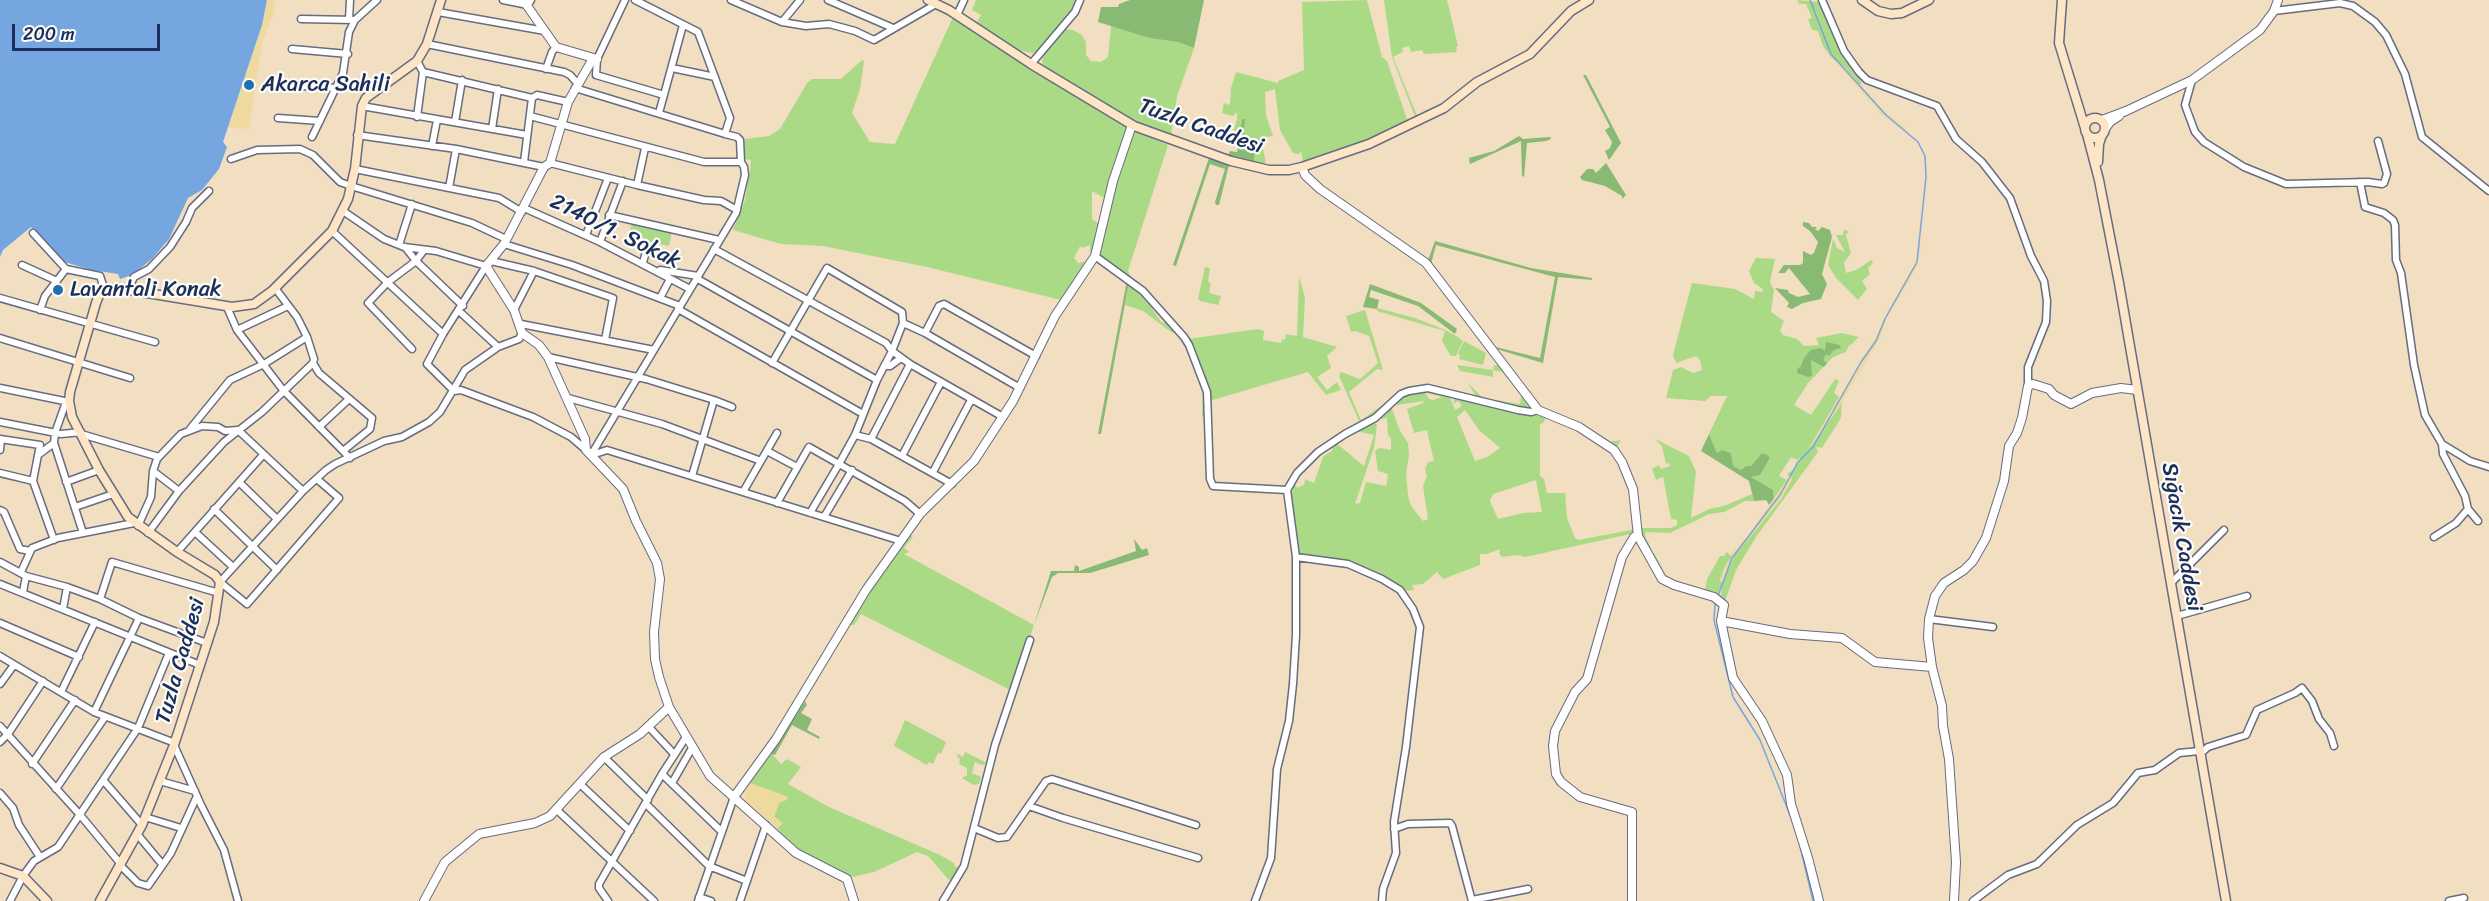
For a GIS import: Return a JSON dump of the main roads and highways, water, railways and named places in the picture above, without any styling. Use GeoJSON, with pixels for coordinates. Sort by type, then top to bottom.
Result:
{"type":"FeatureCollection","features":[{"type":"Feature","properties":{"kind":"main road","name":"Tuzla Caddesi"},"geometry":{"type":"LineString","coordinates":[[100,901],[141,825],[175,744],[207,643],[220,582],[215,575],[148,533],[124,512],[72,417],[68,402],[99,295],[117,288],[227,306],[245,306],[254,304],[275,288],[332,231],[351,186],[362,106],[366,98],[417,61],[427,44],[441,0]]}},
{"type":"Feature","properties":{"kind":"main road","name":"Tuzla Caddesi"},"geometry":{"type":"LineString","coordinates":[[932,2],[957,15],[1031,64],[1132,124],[1231,161],[1257,168],[1289,170],[1369,144],[1444,108],[1477,82],[1530,54],[1572,11],[1589,0]]}},
{"type":"Feature","properties":{"kind":"main road"},"geometry":{"type":"LineString","coordinates":[[1862,0],[1878,11],[1891,14],[1902,13],[1929,0]]}},
{"type":"Feature","properties":{"kind":"main road"},"geometry":{"type":"LineString","coordinates":[[2062,0],[2059,43],[2099,180]]}},
{"type":"Feature","properties":{"kind":"main road"},"geometry":{"type":"LineString","coordinates":[[2079,109],[2098,119],[2104,132],[2098,153],[2099,180]]}},
{"type":"Feature","properties":{"kind":"main road"},"geometry":{"type":"LineString","coordinates":[[2086,131],[2090,119],[2098,119]]}},
{"type":"Feature","properties":{"kind":"main road"},"geometry":{"type":"LineString","coordinates":[[2086,131],[2093,138],[2104,132]]}},
{"type":"Feature","properties":{"kind":"main road","name":"Sığacık Caddesi"},"geometry":{"type":"LineString","coordinates":[[2099,180],[2119,283],[2226,901]]}},
{"type":"Feature","properties":{"kind":"main road"},"geometry":{"type":"LineString","coordinates":[[0,868],[23,876],[47,901]]}},
{"type":"Feature","properties":{"kind":"water"},"geometry":{"type":"Polygon","coordinates":[[[0,0],[267,0],[262,25],[223,142],[227,147],[219,169],[202,190],[188,198],[169,239],[152,259],[132,275],[120,279],[118,274],[91,270],[65,262],[31,227],[3,250],[0,257],[0,0]]]}},
{"type":"Feature","properties":{"kind":"waterway"},"geometry":{"type":"LineString","coordinates":[[1718,596],[1732,558],[1780,495],[1798,462],[1813,447],[1861,362],[1876,341],[1885,319],[1917,262],[1926,177],[1925,156],[1918,142],[1886,115],[1831,54],[1810,0]]}},
{"type":"Feature","properties":{"kind":"waterway"},"geometry":{"type":"LineString","coordinates":[[1715,603],[1714,620],[1733,697],[1760,740],[1794,825]]}},
{"type":"Feature","properties":{"kind":"waterway"},"geometry":{"type":"LineString","coordinates":[[1800,846],[1813,901]]}},
{"type":"Feature","properties":{"kind":"place","name":"Akarca Sahili"},"geometry":{"type":"Point","coordinates":[249,85]}},
{"type":"Feature","properties":{"kind":"place","name":"Lavantali Konak"},"geometry":{"type":"Point","coordinates":[58,290]}}]}
